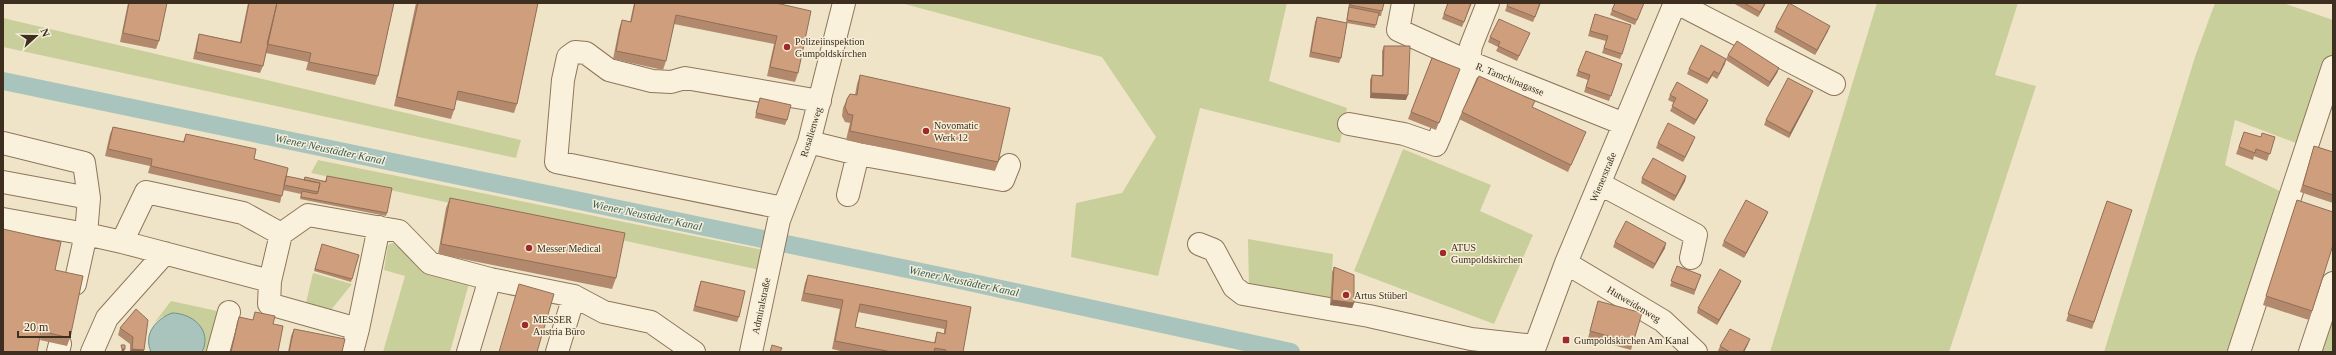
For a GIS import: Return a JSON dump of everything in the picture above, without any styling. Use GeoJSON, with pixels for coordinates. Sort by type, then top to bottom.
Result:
{"type":"FeatureCollection","features":[{"type":"Feature","properties":{"kind":"street","name":"Rosalienweg"},"geometry":{"type":"LineString","coordinates":[[771,259],[780,218],[810,142],[844,3]]}},
{"type":"Feature","properties":{"kind":"street","name":"R. Tamchinagasse"},"geometry":{"type":"LineString","coordinates":[[1403,3],[1398,30],[1469,62],[1624,124]]}},
{"type":"Feature","properties":{"kind":"street"},"geometry":{"type":"LineString","coordinates":[[1349,124],[1404,134],[1436,145],[1468,73],[1470,46],[1488,3]]}},
{"type":"Feature","properties":{"kind":"street"},"geometry":{"type":"LineString","coordinates":[[1676,3],[1834,84]]}},
{"type":"Feature","properties":{"kind":"street","name":"Wienerstraße"},"geometry":{"type":"LineString","coordinates":[[1534,349],[1566,264],[1676,3]]}},
{"type":"Feature","properties":{"kind":"street"},"geometry":{"type":"LineString","coordinates":[[780,218],[556,162],[563,80],[568,57],[575,52],[586,53],[609,70],[652,81],[671,82],[685,78],[820,101]]}},
{"type":"Feature","properties":{"kind":"street"},"geometry":{"type":"LineString","coordinates":[[2239,352],[2325,120],[2333,67]]}},
{"type":"Feature","properties":{"kind":"street"},"geometry":{"type":"LineString","coordinates":[[810,142],[858,154],[1003,180],[1009,165]]}},
{"type":"Feature","properties":{"kind":"street"},"geometry":{"type":"LineString","coordinates":[[3,143],[84,162],[89,198],[86,234],[75,284]]}},
{"type":"Feature","properties":{"kind":"street"},"geometry":{"type":"LineString","coordinates":[[848,194],[858,154]]}},
{"type":"Feature","properties":{"kind":"street"},"geometry":{"type":"LineString","coordinates":[[3,182],[89,198]]}},
{"type":"Feature","properties":{"kind":"street"},"geometry":{"type":"LineString","coordinates":[[1600,184],[1696,235],[1691,258]]}},
{"type":"Feature","properties":{"kind":"street"},"geometry":{"type":"LineString","coordinates":[[122,242],[146,192],[242,213],[281,234]]}},
{"type":"Feature","properties":{"kind":"street"},"geometry":{"type":"LineString","coordinates":[[358,329],[269,304],[270,281],[281,234],[308,215],[399,231],[430,263],[490,279],[574,296],[604,312],[651,322],[694,352]]}},
{"type":"Feature","properties":{"kind":"street"},"geometry":{"type":"LineString","coordinates":[[3,219],[122,242],[270,281]]}},
{"type":"Feature","properties":{"kind":"street"},"geometry":{"type":"LineString","coordinates":[[352,352],[379,228]]}},
{"type":"Feature","properties":{"kind":"street"},"geometry":{"type":"LineString","coordinates":[[1199,244],[1214,250],[1234,287],[1243,294],[1369,316],[1471,339],[1534,349]]}},
{"type":"Feature","properties":{"kind":"street"},"geometry":{"type":"LineString","coordinates":[[92,352],[107,318],[165,253]]}},
{"type":"Feature","properties":{"kind":"street","name":"Admiralstraße"},"geometry":{"type":"LineString","coordinates":[[751,352],[771,259]]}},
{"type":"Feature","properties":{"kind":"street","name":"Hutweidenweg"},"geometry":{"type":"LineString","coordinates":[[1566,264],[1663,320],[1696,352]]}},
{"type":"Feature","properties":{"kind":"street"},"geometry":{"type":"LineString","coordinates":[[468,352],[490,279]]}},
{"type":"Feature","properties":{"kind":"street"},"geometry":{"type":"LineString","coordinates":[[2310,352],[2333,283]]}},
{"type":"Feature","properties":{"kind":"street"},"geometry":{"type":"LineString","coordinates":[[557,352],[574,296]]}},
{"type":"Feature","properties":{"kind":"street"},"geometry":{"type":"LineString","coordinates":[[218,352],[229,312]]}},
{"type":"Feature","properties":{"kind":"green space"},"geometry":{"type":"Polygon","coordinates":[[[901,3],[1287,3],[1269,81],[1347,108],[1340,143],[1200,108],[1158,276],[1071,257],[1076,203],[1122,193],[1156,137],[1102,57],[901,3]]]}},
{"type":"Feature","properties":{"kind":"green space"},"geometry":{"type":"Polygon","coordinates":[[[1877,3],[2018,3],[1995,75],[2036,86],[1949,352],[1770,352],[1877,3]]]}},
{"type":"Feature","properties":{"kind":"green space"},"geometry":{"type":"Polygon","coordinates":[[[2215,3],[2283,3],[2333,20],[2333,55],[2299,144],[2235,120],[2225,165],[2282,192],[2231,352],[2104,352],[2195,57],[2215,3]]]}},
{"type":"Feature","properties":{"kind":"green space"},"geometry":{"type":"Polygon","coordinates":[[[3,18],[521,140],[516,158],[3,47],[3,18]]]}},
{"type":"Feature","properties":{"kind":"green space","name":"ATUS Gumpoldskirchen"},"geometry":{"type":"Polygon","coordinates":[[[1403,149],[1491,185],[1480,211],[1533,235],[1494,324],[1354,271],[1403,149]]]}},
{"type":"Feature","properties":{"kind":"green space"},"geometry":{"type":"Polygon","coordinates":[[[318,160],[763,250],[760,270],[311,173],[318,160]]]}},
{"type":"Feature","properties":{"kind":"green space"},"geometry":{"type":"Polygon","coordinates":[[[1248,239],[1333,254],[1330,305],[1249,289],[1248,239]]]}},
{"type":"Feature","properties":{"kind":"green space"},"geometry":{"type":"Polygon","coordinates":[[[397,241],[426,273],[445,279],[451,276],[470,280],[450,352],[383,352],[405,276],[384,270],[388,245],[397,241]]]}},
{"type":"Feature","properties":{"kind":"green space"},"geometry":{"type":"Polygon","coordinates":[[[313,273],[352,284],[331,310],[306,303],[313,273]]]}},
{"type":"Feature","properties":{"kind":"green space"},"geometry":{"type":"Polygon","coordinates":[[[171,301],[222,312],[210,352],[202,352],[204,349],[163,316],[155,322],[171,301]]]}},
{"type":"Feature","properties":{"kind":"green space"},"geometry":{"type":"Polygon","coordinates":[[[2333,301],[2333,352],[2315,352],[2333,301]]]}},
{"type":"Feature","properties":{"kind":"water"},"geometry":{"type":"Polygon","coordinates":[[[172,313],[187,316],[199,324],[205,337],[205,344],[202,352],[151,352],[149,339],[152,328],[161,319],[172,313]]]}},
{"type":"Feature","properties":{"kind":"building"},"geometry":{"type":"Polygon","coordinates":[[[129,3],[167,3],[159,41],[123,33],[129,3]]]}},
{"type":"Feature","properties":{"kind":"building"},"geometry":{"type":"Polygon","coordinates":[[[249,3],[277,3],[263,66],[196,52],[199,34],[241,43],[249,3]]]}},
{"type":"Feature","properties":{"kind":"building"},"geometry":{"type":"Polygon","coordinates":[[[277,3],[394,3],[378,76],[309,62],[311,53],[267,44],[277,3]]]}},
{"type":"Feature","properties":{"kind":"building"},"geometry":{"type":"Polygon","coordinates":[[[418,3],[538,3],[517,104],[458,91],[454,110],[397,97],[418,3]]]}},
{"type":"Feature","properties":{"kind":"building"},"geometry":{"type":"Polygon","coordinates":[[[635,3],[776,3],[811,11],[798,73],[770,67],[777,36],[676,15],[666,61],[616,51],[622,20],[631,22],[635,3]]]}},
{"type":"Feature","properties":{"kind":"building"},"geometry":{"type":"Polygon","coordinates":[[[1350,3],[1384,3],[1382,11],[1350,5],[1350,3]]]}},
{"type":"Feature","properties":{"kind":"building"},"geometry":{"type":"Polygon","coordinates":[[[1448,3],[1471,3],[1464,22],[1444,14],[1448,3]]]}},
{"type":"Feature","properties":{"kind":"building"},"geometry":{"type":"Polygon","coordinates":[[[1508,3],[1540,3],[1535,17],[1507,6],[1508,3]]]}},
{"type":"Feature","properties":{"kind":"building"},"geometry":{"type":"Polygon","coordinates":[[[1615,3],[1644,3],[1637,20],[1612,10],[1615,3]]]}},
{"type":"Feature","properties":{"kind":"building"},"geometry":{"type":"Polygon","coordinates":[[[1744,3],[1765,3],[1760,12],[1744,3]]]}},
{"type":"Feature","properties":{"kind":"building"},"geometry":{"type":"Polygon","coordinates":[[[1789,3],[1830,26],[1817,50],[1776,27],[1789,3]]]}},
{"type":"Feature","properties":{"kind":"building"},"geometry":{"type":"Polygon","coordinates":[[[1349,7],[1379,13],[1376,25],[1347,20],[1349,7]]]}},
{"type":"Feature","properties":{"kind":"building"},"geometry":{"type":"Polygon","coordinates":[[[1595,14],[1631,25],[1622,54],[1604,48],[1608,36],[1590,31],[1595,14]]]}},
{"type":"Feature","properties":{"kind":"building"},"geometry":{"type":"Polygon","coordinates":[[[1317,17],[1347,23],[1341,58],[1311,52],[1317,17]]]}},
{"type":"Feature","properties":{"kind":"building"},"geometry":{"type":"Polygon","coordinates":[[[1499,19],[1530,33],[1519,56],[1498,46],[1500,42],[1490,37],[1499,19]]]}},
{"type":"Feature","properties":{"kind":"building"},"geometry":{"type":"Polygon","coordinates":[[[1737,41],[1779,68],[1770,82],[1728,55],[1737,41]]]}},
{"type":"Feature","properties":{"kind":"building"},"geometry":{"type":"Polygon","coordinates":[[[1701,45],[1726,59],[1719,74],[1714,71],[1709,79],[1689,69],[1701,45]]]}},
{"type":"Feature","properties":{"kind":"building"},"geometry":{"type":"Polygon","coordinates":[[[1384,46],[1410,46],[1408,95],[1371,93],[1372,75],[1383,76],[1384,46]]]}},
{"type":"Feature","properties":{"kind":"building"},"geometry":{"type":"Polygon","coordinates":[[[1586,51],[1622,64],[1611,96],[1586,87],[1590,75],[1578,71],[1586,51]]]}},
{"type":"Feature","properties":{"kind":"building"},"geometry":{"type":"Polygon","coordinates":[[[1432,58],[1460,69],[1439,123],[1411,112],[1432,58]]]}},
{"type":"Feature","properties":{"kind":"building","name":"Novomatic Werk 12"},"geometry":{"type":"Polygon","coordinates":[[[860,75],[1010,108],[998,162],[850,131],[853,115],[848,114],[845,107],[850,94],[857,95],[860,75]]]}},
{"type":"Feature","properties":{"kind":"building"},"geometry":{"type":"Polygon","coordinates":[[[1479,76],[1535,101],[1532,107],[1586,132],[1571,165],[1462,112],[1479,76]]]}},
{"type":"Feature","properties":{"kind":"building"},"geometry":{"type":"Polygon","coordinates":[[[1788,78],[1813,91],[1790,133],[1766,120],[1788,78]]]}},
{"type":"Feature","properties":{"kind":"building"},"geometry":{"type":"Polygon","coordinates":[[[1677,82],[1708,100],[1696,120],[1672,106],[1676,98],[1670,95],[1677,82]]]}},
{"type":"Feature","properties":{"kind":"building"},"geometry":{"type":"Polygon","coordinates":[[[760,98],[791,105],[787,120],[756,113],[760,98]]]}},
{"type":"Feature","properties":{"kind":"building"},"geometry":{"type":"Polygon","coordinates":[[[1668,123],[1695,137],[1685,157],[1658,143],[1668,123]]]}},
{"type":"Feature","properties":{"kind":"building"},"geometry":{"type":"Polygon","coordinates":[[[113,127],[184,142],[186,134],[256,149],[254,159],[288,168],[282,196],[151,166],[152,159],[108,149],[113,127]]]}},
{"type":"Feature","properties":{"kind":"building"},"geometry":{"type":"Polygon","coordinates":[[[2244,132],[2261,137],[2262,133],[2275,137],[2270,154],[2256,149],[2255,153],[2239,147],[2244,132]]]}},
{"type":"Feature","properties":{"kind":"building"},"geometry":{"type":"Polygon","coordinates":[[[2314,146],[2333,152],[2333,195],[2303,185],[2314,146]]]}},
{"type":"Feature","properties":{"kind":"building"},"geometry":{"type":"Polygon","coordinates":[[[1653,158],[1686,176],[1676,196],[1642,178],[1653,158]]]}},
{"type":"Feature","properties":{"kind":"building"},"geometry":{"type":"Polygon","coordinates":[[[286,176],[320,183],[318,192],[284,185],[286,176]]]}},
{"type":"Feature","properties":{"kind":"building"},"geometry":{"type":"Polygon","coordinates":[[[327,176],[392,188],[387,213],[301,197],[302,191],[317,194],[320,183],[304,180],[305,177],[326,182],[327,176]]]}},
{"type":"Feature","properties":{"kind":"building","name":"Messer Medical"},"geometry":{"type":"Polygon","coordinates":[[[450,198],[625,233],[616,278],[441,244],[450,198]]]}},
{"type":"Feature","properties":{"kind":"building"},"geometry":{"type":"Polygon","coordinates":[[[1746,200],[1768,212],[1746,253],[1724,241],[1746,200]]]}},
{"type":"Feature","properties":{"kind":"building"},"geometry":{"type":"Polygon","coordinates":[[[2297,200],[2333,212],[2333,245],[2312,311],[2266,296],[2297,200]]]}},
{"type":"Feature","properties":{"kind":"building"},"geometry":{"type":"Polygon","coordinates":[[[2107,201],[2132,210],[2094,322],[2068,314],[2107,201]]]}},
{"type":"Feature","properties":{"kind":"building"},"geometry":{"type":"Polygon","coordinates":[[[1626,221],[1666,243],[1655,264],[1615,242],[1626,221]]]}},
{"type":"Feature","properties":{"kind":"building"},"geometry":{"type":"Polygon","coordinates":[[[3,229],[61,242],[55,270],[83,276],[70,338],[41,331],[37,352],[3,352],[3,229]]]}},
{"type":"Feature","properties":{"kind":"building"},"geometry":{"type":"Polygon","coordinates":[[[322,244],[359,255],[352,279],[315,269],[322,244]]]}},
{"type":"Feature","properties":{"kind":"building"},"geometry":{"type":"Polygon","coordinates":[[[1677,266],[1701,275],[1695,290],[1671,281],[1677,266]]]}},
{"type":"Feature","properties":{"kind":"building"},"geometry":{"type":"Polygon","coordinates":[[[1334,267],[1354,275],[1354,303],[1332,300],[1334,267]]]}},
{"type":"Feature","properties":{"kind":"building"},"geometry":{"type":"Polygon","coordinates":[[[1720,269],[1741,281],[1719,320],[1698,308],[1720,269]]]}},
{"type":"Feature","properties":{"kind":"building"},"geometry":{"type":"Polygon","coordinates":[[[808,275],[971,307],[963,352],[946,352],[946,350],[935,348],[934,352],[892,352],[835,341],[843,300],[804,293],[808,275]],[[860,304],[855,327],[935,343],[937,332],[945,334],[947,321],[860,304]]]}},
{"type":"Feature","properties":{"kind":"building"},"geometry":{"type":"Polygon","coordinates":[[[701,281],[745,291],[739,317],[695,306],[701,281]]]}},
{"type":"Feature","properties":{"kind":"building","name":"MESSER Austria Büro"},"geometry":{"type":"Polygon","coordinates":[[[519,284],[554,294],[537,352],[499,352],[519,284]]]}},
{"type":"Feature","properties":{"kind":"building"},"geometry":{"type":"Polygon","coordinates":[[[1598,301],[1642,313],[1633,343],[1590,331],[1598,301]]]}},
{"type":"Feature","properties":{"kind":"building"},"geometry":{"type":"Polygon","coordinates":[[[136,309],[148,320],[144,350],[132,349],[133,337],[120,328],[136,309]]]}},
{"type":"Feature","properties":{"kind":"building"},"geometry":{"type":"Polygon","coordinates":[[[255,312],[275,316],[273,324],[283,326],[278,352],[231,352],[239,317],[253,320],[255,312]]]}},
{"type":"Feature","properties":{"kind":"building"},"geometry":{"type":"Polygon","coordinates":[[[294,329],[345,339],[342,352],[289,352],[294,329]]]}},
{"type":"Feature","properties":{"kind":"building"},"geometry":{"type":"Polygon","coordinates":[[[1730,329],[1750,339],[1743,352],[1730,352],[1720,346],[1730,329]]]}},
{"type":"Feature","properties":{"kind":"building"},"geometry":{"type":"Polygon","coordinates":[[[121,345],[125,345],[125,349],[122,349],[121,345]]]}},
{"type":"Feature","properties":{"kind":"building"},"geometry":{"type":"Polygon","coordinates":[[[772,345],[782,348],[780,352],[770,352],[772,345]]]}},
{"type":"Feature","properties":{"kind":"waterway","name":"Wiener Neustädter Kanal"},"geometry":{"type":"LineString","coordinates":[[3,81],[955,279],[1291,352]]}},
{"type":"Feature","properties":{"kind":"place","name":"Polizeiinspektion Gumpoldskirchen"},"geometry":{"type":"Point","coordinates":[787,47]}},
{"type":"Feature","properties":{"kind":"place","name":"Novomatic Werk 12"},"geometry":{"type":"Point","coordinates":[926,131]}},
{"type":"Feature","properties":{"kind":"place","name":"Messer Medical"},"geometry":{"type":"Point","coordinates":[529,248]}},
{"type":"Feature","properties":{"kind":"place","name":"ATUS Gumpoldskirchen"},"geometry":{"type":"Point","coordinates":[1443,253]}},
{"type":"Feature","properties":{"kind":"place","name":"Artus Stüberl"},"geometry":{"type":"Point","coordinates":[1346,295]}},
{"type":"Feature","properties":{"kind":"place","name":"MESSER Austria Büro"},"geometry":{"type":"Point","coordinates":[525,325]}},
{"type":"Feature","properties":{"kind":"place","name":"Gumpoldskirchen Am Kanal"},"geometry":{"type":"Point","coordinates":[1566,340]}}]}
